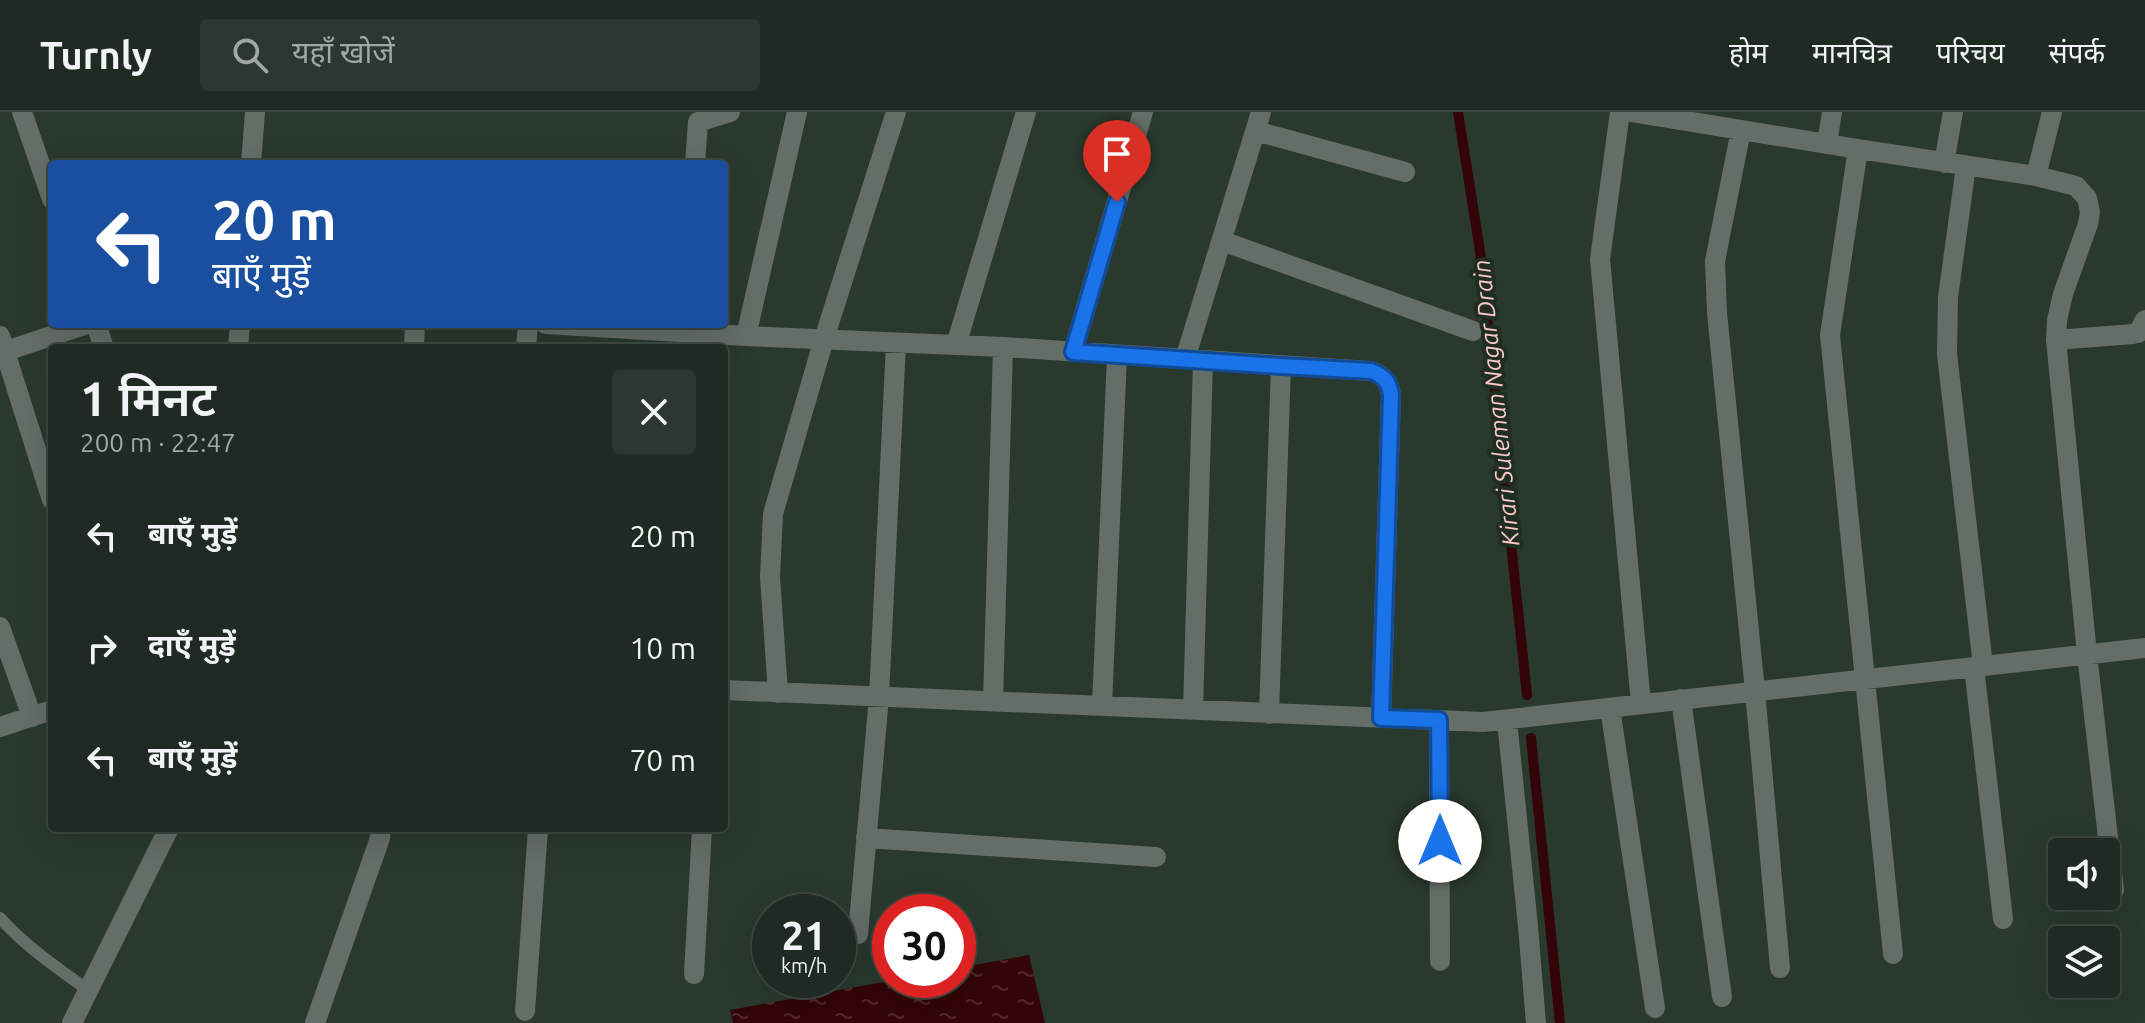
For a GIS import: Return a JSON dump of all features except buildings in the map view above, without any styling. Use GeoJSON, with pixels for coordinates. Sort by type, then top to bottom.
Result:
{"type":"FeatureCollection","features":[{"type":"Feature","properties":{"kind":"street"},"geometry":{"type":"LineString","coordinates":[[22,112],[48,187]]}},
{"type":"Feature","properties":{"kind":"street"},"geometry":{"type":"LineString","coordinates":[[251,160],[255,112]]}},
{"type":"Feature","properties":{"kind":"street"},"geometry":{"type":"LineString","coordinates":[[695,160],[698,122],[730,112]]}},
{"type":"Feature","properties":{"kind":"street"},"geometry":{"type":"LineString","coordinates":[[746,336],[797,112]]}},
{"type":"Feature","properties":{"kind":"street"},"geometry":{"type":"LineString","coordinates":[[778,693],[770,577],[773,514],[824,339],[896,112]]}},
{"type":"Feature","properties":{"kind":"street"},"geometry":{"type":"LineString","coordinates":[[956,345],[1026,112]]}},
{"type":"Feature","properties":{"kind":"street"},"geometry":{"type":"LineString","coordinates":[[1073,352],[1143,112]]}},
{"type":"Feature","properties":{"kind":"street"},"geometry":{"type":"LineString","coordinates":[[1620,112],[1600,259],[1641,704]]}},
{"type":"Feature","properties":{"kind":"street"},"geometry":{"type":"LineString","coordinates":[[1631,112],[1715,119],[1741,130],[2036,176],[2076,186],[2087,198],[2090,212],[2088,224],[2063,294],[2056,340],[2108,838]]}},
{"type":"Feature","properties":{"kind":"street"},"geometry":{"type":"LineString","coordinates":[[1827,144],[1832,112]]}},
{"type":"Feature","properties":{"kind":"street"},"geometry":{"type":"LineString","coordinates":[[1944,163],[1953,112]]}},
{"type":"Feature","properties":{"kind":"street"},"geometry":{"type":"LineString","coordinates":[[2036,176],[2052,112]]}},
{"type":"Feature","properties":{"kind":"street"},"geometry":{"type":"LineString","coordinates":[[1193,710],[1194,360],[1222,241],[1258,122],[1405,172]]}},
{"type":"Feature","properties":{"kind":"street"},"geometry":{"type":"LineString","coordinates":[[1741,130],[1715,261],[1717,313],[1780,968]]}},
{"type":"Feature","properties":{"kind":"street"},"geometry":{"type":"LineString","coordinates":[[1858,149],[1830,335],[1893,954]]}},
{"type":"Feature","properties":{"kind":"street"},"geometry":{"type":"LineString","coordinates":[[1966,166],[1948,297],[1947,354],[2003,919]]}},
{"type":"Feature","properties":{"kind":"street"},"geometry":{"type":"LineString","coordinates":[[1222,241],[1473,331]]}},
{"type":"Feature","properties":{"kind":"street"},"geometry":{"type":"LineString","coordinates":[[2056,340],[2138,333],[2145,320]]}},
{"type":"Feature","properties":{"kind":"street"},"geometry":{"type":"LineString","coordinates":[[48,488],[2,347],[72,328]]}},
{"type":"Feature","properties":{"kind":"street"},"geometry":{"type":"LineString","coordinates":[[568,328],[630,339],[682,328],[721,341],[746,336],[1003,347],[1371,371],[1382,375],[1389,383],[1391,395],[1381,718]]}},
{"type":"Feature","properties":{"kind":"street"},"geometry":{"type":"LineString","coordinates":[[858,934],[879,697],[896,343]]}},
{"type":"Feature","properties":{"kind":"street"},"geometry":{"type":"LineString","coordinates":[[993,702],[1003,347]]}},
{"type":"Feature","properties":{"kind":"street"},"geometry":{"type":"LineString","coordinates":[[1102,706],[1117,355]]}},
{"type":"Feature","properties":{"kind":"street"},"geometry":{"type":"LineString","coordinates":[[1269,714],[1281,366]]}},
{"type":"Feature","properties":{"kind":"street"},"geometry":{"type":"LineString","coordinates":[[0,627],[32,717]]}},
{"type":"Feature","properties":{"kind":"street"},"geometry":{"type":"LineString","coordinates":[[728,690],[1483,722],[2145,648]]}},
{"type":"Feature","properties":{"kind":"street"},"geometry":{"type":"LineString","coordinates":[[1681,699],[1722,997]]}},
{"type":"Feature","properties":{"kind":"street"},"geometry":{"type":"LineString","coordinates":[[1610,708],[1655,1008]]}},
{"type":"Feature","properties":{"kind":"street"},"geometry":{"type":"LineString","coordinates":[[0,727],[48,711]]}},
{"type":"Feature","properties":{"kind":"street"},"geometry":{"type":"LineString","coordinates":[[1439,720],[1440,961]]}},
{"type":"Feature","properties":{"kind":"street"},"geometry":{"type":"LineString","coordinates":[[1507,721],[1536,1023]]}},
{"type":"Feature","properties":{"kind":"street"},"geometry":{"type":"LineString","coordinates":[[72,1023],[167,832]]}},
{"type":"Feature","properties":{"kind":"street"},"geometry":{"type":"LineString","coordinates":[[315,1023],[381,832]]}},
{"type":"Feature","properties":{"kind":"street"},"geometry":{"type":"LineString","coordinates":[[525,1011],[538,832]]}},
{"type":"Feature","properties":{"kind":"street"},"geometry":{"type":"LineString","coordinates":[[694,974],[702,832]]}},
{"type":"Feature","properties":{"kind":"street"},"geometry":{"type":"LineString","coordinates":[[866,838],[1156,857]]}},
{"type":"Feature","properties":{"kind":"lane"},"geometry":{"type":"LineString","coordinates":[[0,918],[15,935],[89,991]]}},
{"type":"Feature","properties":{"kind":"water"},"geometry":{"type":"Polygon","coordinates":[[[1029,955],[1045,1023],[733,1023],[730,1010],[796,998],[856,998],[856,987],[872,984],[872,998],[976,998],[976,965],[1029,955]]]}},
{"type":"Feature","properties":{"kind":"waterway","name":"Kirari Suleman Nagar Drain"},"geometry":{"type":"LineString","coordinates":[[1458,112],[1480,251],[1527,695]]}},
{"type":"Feature","properties":{"kind":"waterway","name":"Kirari Suleman Nagar Drain"},"geometry":{"type":"LineString","coordinates":[[1531,738],[1560,1023]]}},
{"type":"Feature","properties":{"kind":"route"},"geometry":{"type":"LineString","coordinates":[[1117,202],[1073,352],[1371,371],[1382,375],[1389,383],[1381,718],[1439,720],[1440,841]]}}]}
